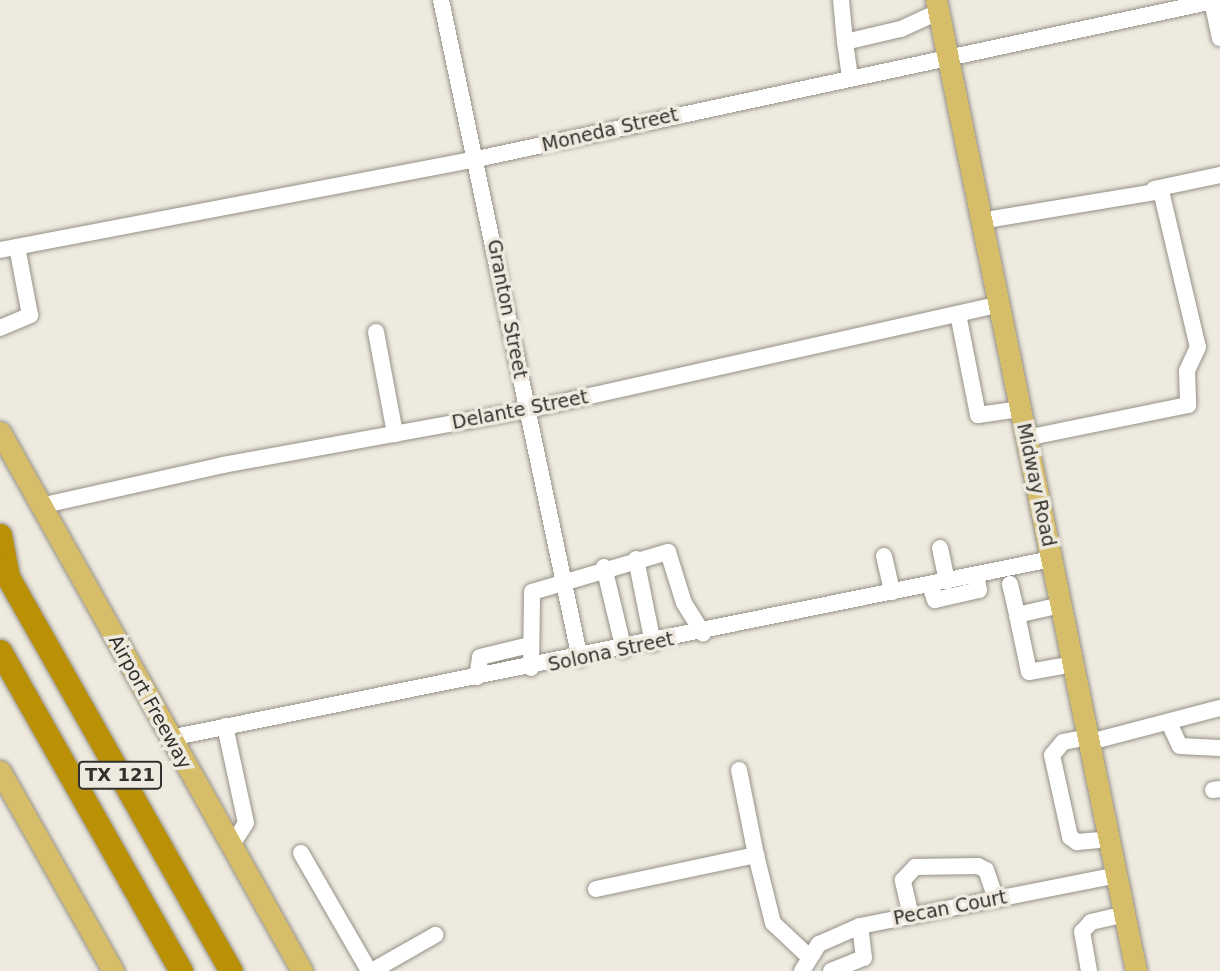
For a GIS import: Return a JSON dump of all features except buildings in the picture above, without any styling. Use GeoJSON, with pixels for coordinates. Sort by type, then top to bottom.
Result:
{"type":"FeatureCollection","features":[{"type":"Feature","properties":{"kind":"highway"},"geometry":{"type":"LineString","coordinates":[[0,535],[4,571]]}},
{"type":"Feature","properties":{"kind":"highway","name":"TX 121"},"geometry":{"type":"LineString","coordinates":[[4,571],[231,971]]}},
{"type":"Feature","properties":{"kind":"highway","name":"TX 121"},"geometry":{"type":"LineString","coordinates":[[0,651],[181,971]]}},
{"type":"Feature","properties":{"kind":"main road","name":"Midway Road"},"geometry":{"type":"LineString","coordinates":[[937,6],[1136,971]]}},
{"type":"Feature","properties":{"kind":"main road","name":"Airport Freeway"},"geometry":{"type":"LineString","coordinates":[[0,432],[302,971]]}},
{"type":"Feature","properties":{"kind":"main road"},"geometry":{"type":"LineString","coordinates":[[0,771],[113,971]]}},
{"type":"Feature","properties":{"kind":"street","name":"Granton Street"},"geometry":{"type":"LineString","coordinates":[[441,0],[477,159],[580,659]]}},
{"type":"Feature","properties":{"kind":"street"},"geometry":{"type":"LineString","coordinates":[[841,0],[850,76]]}},
{"type":"Feature","properties":{"kind":"street","name":"Moneda Street"},"geometry":{"type":"LineString","coordinates":[[0,250],[477,159],[946,55],[1215,1]]}},
{"type":"Feature","properties":{"kind":"street"},"geometry":{"type":"LineString","coordinates":[[1215,1],[1220,38]]}},
{"type":"Feature","properties":{"kind":"street"},"geometry":{"type":"LineString","coordinates":[[845,42],[901,29],[937,6]]}},
{"type":"Feature","properties":{"kind":"street"},"geometry":{"type":"LineString","coordinates":[[980,221],[1220,174]]}},
{"type":"Feature","properties":{"kind":"street"},"geometry":{"type":"LineString","coordinates":[[1026,438],[1188,405],[1192,399],[1187,371],[1198,347],[1167,200],[1154,189]]}},
{"type":"Feature","properties":{"kind":"street"},"geometry":{"type":"LineString","coordinates":[[0,326],[30,316],[17,247]]}},
{"type":"Feature","properties":{"kind":"street","name":"Delante Street"},"geometry":{"type":"LineString","coordinates":[[40,506],[527,410],[998,305]]}},
{"type":"Feature","properties":{"kind":"street"},"geometry":{"type":"LineString","coordinates":[[958,314],[978,415],[1020,409]]}},
{"type":"Feature","properties":{"kind":"street"},"geometry":{"type":"LineString","coordinates":[[376,332],[395,434]]}},
{"type":"Feature","properties":{"kind":"street"},"geometry":{"type":"LineString","coordinates":[[940,548],[947,581]]}},
{"type":"Feature","properties":{"kind":"street"},"geometry":{"type":"LineString","coordinates":[[531,668],[529,594],[604,567],[636,559],[671,553],[684,603],[703,633]]}},
{"type":"Feature","properties":{"kind":"street"},"geometry":{"type":"LineString","coordinates":[[884,556],[892,592]]}},
{"type":"Feature","properties":{"kind":"street"},"geometry":{"type":"LineString","coordinates":[[636,559],[653,643]]}},
{"type":"Feature","properties":{"kind":"street","name":"Solona Street"},"geometry":{"type":"LineString","coordinates":[[170,738],[580,659],[930,584],[947,581],[978,582],[1009,576],[1052,559]]}},
{"type":"Feature","properties":{"kind":"street"},"geometry":{"type":"LineString","coordinates":[[604,567],[624,650]]}},
{"type":"Feature","properties":{"kind":"street"},"geometry":{"type":"LineString","coordinates":[[1009,576],[1029,672],[1073,664]]}},
{"type":"Feature","properties":{"kind":"street"},"geometry":{"type":"LineString","coordinates":[[930,584],[935,600],[978,582]]}},
{"type":"Feature","properties":{"kind":"street"},"geometry":{"type":"LineString","coordinates":[[1017,615],[1061,606]]}},
{"type":"Feature","properties":{"kind":"street"},"geometry":{"type":"LineString","coordinates":[[477,677],[481,657],[530,645]]}},
{"type":"Feature","properties":{"kind":"street"},"geometry":{"type":"LineString","coordinates":[[1110,839],[1077,842],[1070,837],[1052,755],[1063,742],[1170,725],[1220,708]]}},
{"type":"Feature","properties":{"kind":"street"},"geometry":{"type":"LineString","coordinates":[[1170,725],[1180,747],[1220,748]]}},
{"type":"Feature","properties":{"kind":"street"},"geometry":{"type":"LineString","coordinates":[[225,726],[246,823],[231,846]]}},
{"type":"Feature","properties":{"kind":"street"},"geometry":{"type":"LineString","coordinates":[[739,770],[773,923],[805,963]]}},
{"type":"Feature","properties":{"kind":"street"},"geometry":{"type":"LineString","coordinates":[[301,853],[371,971],[435,935]]}},
{"type":"Feature","properties":{"kind":"street"},"geometry":{"type":"LineString","coordinates":[[596,889],[756,855]]}},
{"type":"Feature","properties":{"kind":"street"},"geometry":{"type":"LineString","coordinates":[[911,916],[903,880],[915,867],[978,866],[986,870],[996,899]]}},
{"type":"Feature","properties":{"kind":"street","name":"Pecan Court"},"geometry":{"type":"LineString","coordinates":[[805,963],[830,936],[860,926],[1117,875]]}},
{"type":"Feature","properties":{"kind":"street"},"geometry":{"type":"LineString","coordinates":[[1089,971],[1082,932],[1091,922],[1125,914]]}},
{"type":"Feature","properties":{"kind":"street"},"geometry":{"type":"LineString","coordinates":[[831,971],[863,958],[860,926]]}}]}
